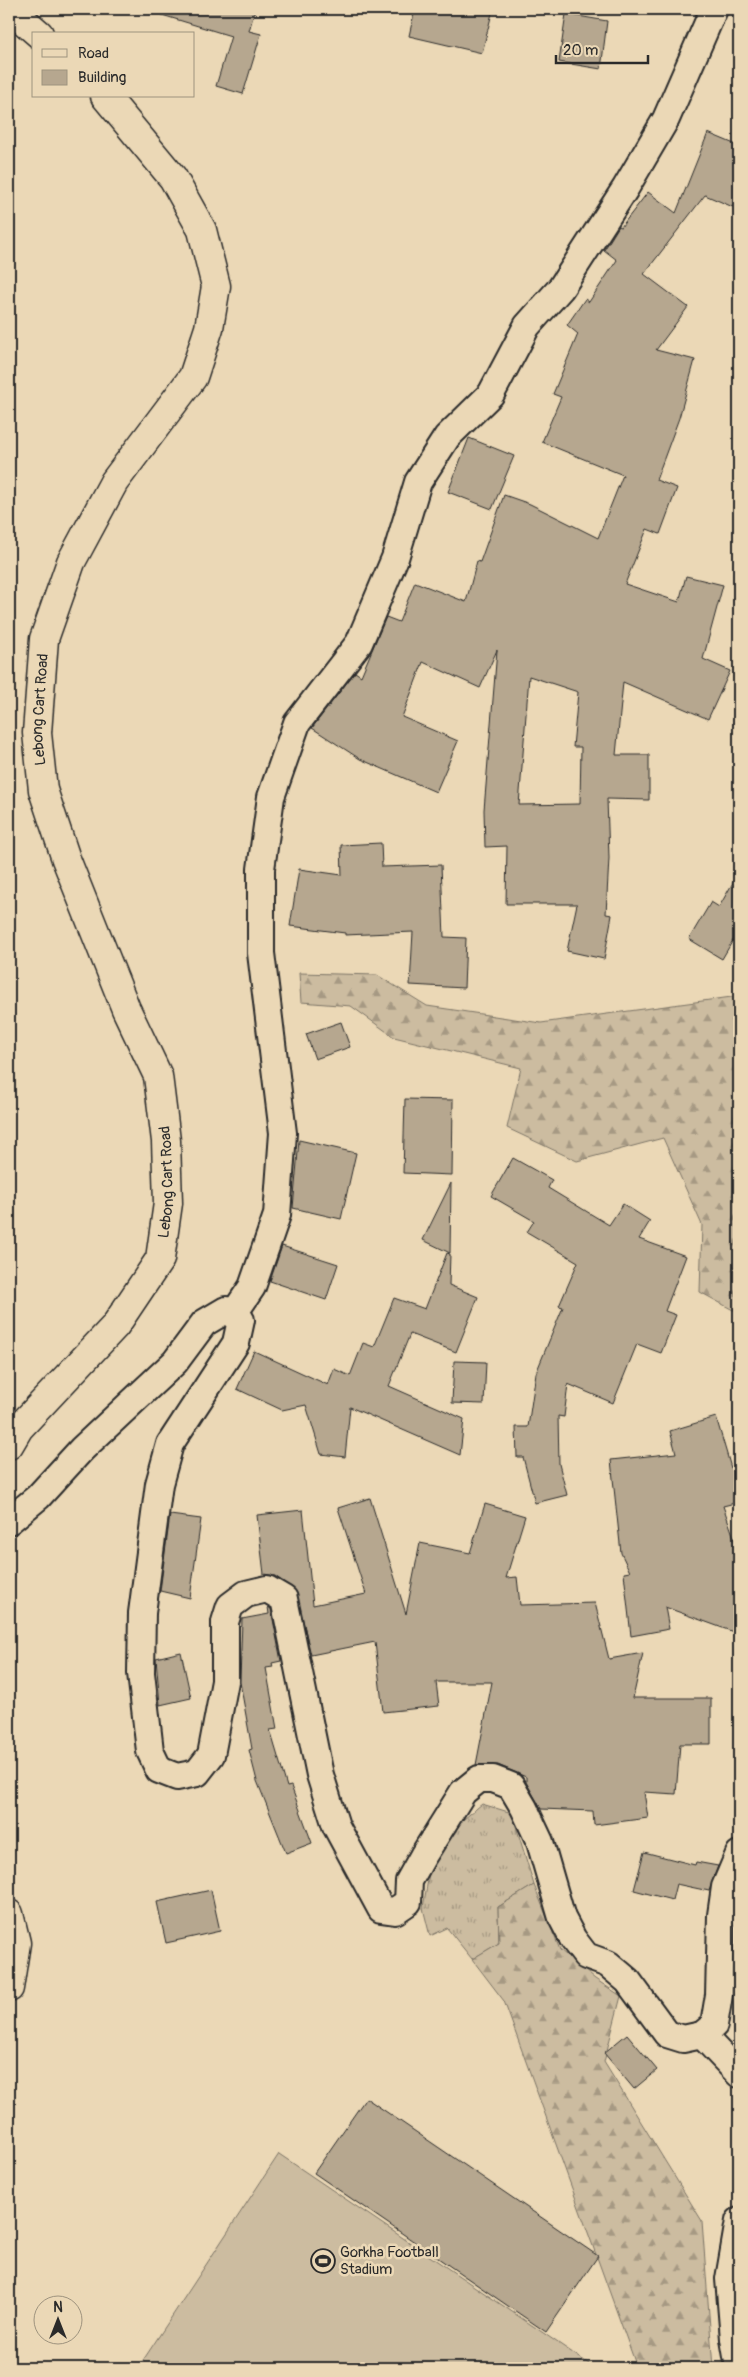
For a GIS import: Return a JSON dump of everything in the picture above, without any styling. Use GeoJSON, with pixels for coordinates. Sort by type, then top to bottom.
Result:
{"type":"FeatureCollection","features":[{"type":"Feature","properties":{"kind":"highway"},"geometry":{"type":"LineString","coordinates":[[10,9],[37,32]]}},
{"type":"Feature","properties":{"kind":"highway","name":"Lebong Cart Road"},"geometry":{"type":"LineString","coordinates":[[9,1445],[20,1428],[115,1326],[160,1259],[168,1203],[166,1141],[158,1076],[126,1009],[66,859],[43,790],[37,733],[44,639],[71,562],[114,482],[193,377],[209,328],[216,286],[202,230],[173,178],[107,98]]}},
{"type":"Feature","properties":{"kind":"highway"},"geometry":{"type":"LineString","coordinates":[[9,1914],[16,1943],[9,1988]]}},
{"type":"Feature","properties":{"kind":"street"},"geometry":{"type":"LineString","coordinates":[[235,1312],[252,1287],[277,1215],[283,1133],[261,953],[261,869],[271,797],[296,723],[359,644],[395,558],[418,482],[447,437],[491,394],[527,326],[561,288],[625,189],[666,119],[714,9]]}},
{"type":"Feature","properties":{"kind":"street"},"geometry":{"type":"LineString","coordinates":[[9,1521],[38,1497],[82,1449],[175,1362],[204,1323],[226,1310],[235,1312],[241,1320],[236,1343],[170,1444],[159,1484],[142,1613],[141,1673],[150,1751],[159,1770],[177,1776],[197,1773],[212,1755],[225,1681],[225,1622],[230,1606],[246,1594],[267,1589],[284,1599],[320,1775],[336,1826],[381,1909],[395,1911],[408,1902],[408,1881],[463,1792],[479,1778],[493,1778],[511,1786],[524,1808],[540,1842],[562,1918],[573,1939],[586,1956],[608,1964],[628,1981],[667,2034],[683,2039],[702,2035],[714,2025],[719,1994],[721,1915],[725,1887],[739,1854]]}},
{"type":"Feature","properties":{"kind":"street"},"geometry":{"type":"LineString","coordinates":[[702,2035],[739,2074]]}},
{"type":"Feature","properties":{"kind":"street"},"geometry":{"type":"LineString","coordinates":[[739,2221],[729,2279],[734,2339],[739,2368]]}},
{"type":"Feature","properties":{"kind":"green space"},"geometry":{"type":"Polygon","coordinates":[[[299,973],[377,975],[427,1006],[541,1023],[739,996],[739,1309],[733,1310],[700,1292],[702,1225],[663,1138],[577,1161],[507,1128],[521,1068],[394,1037],[351,1006],[301,1002],[299,973]]]}},
{"type":"Feature","properties":{"kind":"green space"},"geometry":{"type":"Polygon","coordinates":[[[482,1804],[512,1813],[534,1885],[498,1907],[499,1943],[472,1959],[447,1928],[430,1936],[423,1908],[430,1868],[458,1824],[482,1804]]]}},
{"type":"Feature","properties":{"kind":"green space"},"geometry":{"type":"Polygon","coordinates":[[[534,1885],[560,1950],[595,1979],[621,1996],[604,2062],[702,2221],[713,2368],[633,2368],[635,2362],[504,2001],[472,1959],[499,1943],[498,1907],[534,1885]]]}},
{"type":"Feature","properties":{"kind":"green space","name":"Gorkha Football Stadium"},"geometry":{"type":"Polygon","coordinates":[[[279,2154],[595,2368],[138,2368],[279,2154]]]}},
{"type":"Feature","properties":{"kind":"building"},"geometry":{"type":"Polygon","coordinates":[[[163,9],[255,9],[249,31],[261,34],[243,94],[216,86],[231,36],[162,15],[163,9]]]}},
{"type":"Feature","properties":{"kind":"building"},"geometry":{"type":"Polygon","coordinates":[[[415,9],[493,9],[482,53],[409,36],[415,9]]]}},
{"type":"Feature","properties":{"kind":"building"},"geometry":{"type":"Polygon","coordinates":[[[566,14],[607,21],[601,69],[559,62],[566,14]]]}},
{"type":"Feature","properties":{"kind":"building"},"geometry":{"type":"Polygon","coordinates":[[[708,133],[739,146],[739,192],[733,207],[705,195],[644,274],[688,307],[656,350],[695,360],[679,418],[656,480],[677,488],[660,534],[647,529],[625,584],[679,602],[686,576],[723,585],[703,659],[730,671],[708,719],[623,682],[616,755],[649,755],[649,800],[607,799],[609,858],[606,914],[612,915],[604,959],[567,951],[577,904],[506,904],[507,846],[485,847],[484,810],[497,650],[480,688],[423,662],[402,717],[458,741],[436,792],[360,759],[312,728],[355,672],[361,676],[386,617],[399,622],[415,582],[466,602],[477,561],[480,562],[504,495],[530,504],[598,538],[623,475],[542,442],[561,397],[553,394],[578,334],[567,325],[585,299],[589,302],[617,260],[604,250],[619,226],[621,227],[648,192],[676,213],[708,133]],[[529,676],[519,805],[580,804],[581,747],[573,747],[578,692],[529,676]]]}},
{"type":"Feature","properties":{"kind":"building"},"geometry":{"type":"Polygon","coordinates":[[[469,438],[514,456],[492,509],[448,492],[469,438]]]}},
{"type":"Feature","properties":{"kind":"building"},"geometry":{"type":"Polygon","coordinates":[[[381,843],[382,867],[441,865],[444,937],[466,938],[464,988],[410,985],[413,932],[345,935],[345,933],[290,926],[299,869],[342,875],[341,845],[381,843]]]}},
{"type":"Feature","properties":{"kind":"building"},"geometry":{"type":"Polygon","coordinates":[[[739,872],[739,930],[722,959],[689,939],[711,902],[719,907],[739,872]]]}},
{"type":"Feature","properties":{"kind":"building"},"geometry":{"type":"Polygon","coordinates":[[[341,1022],[350,1047],[315,1059],[306,1034],[341,1022]]]}},
{"type":"Feature","properties":{"kind":"building"},"geometry":{"type":"Polygon","coordinates":[[[405,1099],[453,1100],[452,1175],[403,1173],[405,1099]]]}},
{"type":"Feature","properties":{"kind":"building"},"geometry":{"type":"Polygon","coordinates":[[[299,1140],[356,1153],[341,1219],[293,1208],[299,1140]]]}},
{"type":"Feature","properties":{"kind":"building"},"geometry":{"type":"Polygon","coordinates":[[[513,1158],[552,1180],[548,1188],[609,1225],[623,1204],[650,1221],[639,1239],[686,1256],[665,1311],[676,1315],[661,1353],[637,1344],[613,1403],[568,1384],[564,1417],[558,1416],[559,1464],[567,1495],[535,1503],[523,1457],[517,1457],[516,1427],[528,1427],[536,1373],[563,1307],[559,1306],[578,1262],[527,1232],[534,1221],[491,1196],[513,1158]]]}},
{"type":"Feature","properties":{"kind":"building"},"geometry":{"type":"Polygon","coordinates":[[[451,1183],[450,1253],[423,1240],[451,1183]]]}},
{"type":"Feature","properties":{"kind":"building"},"geometry":{"type":"Polygon","coordinates":[[[282,1246],[338,1264],[326,1300],[270,1281],[282,1246]]]}},
{"type":"Feature","properties":{"kind":"building"},"geometry":{"type":"Polygon","coordinates":[[[447,1253],[450,1254],[449,1285],[478,1297],[456,1352],[410,1334],[389,1386],[464,1419],[460,1455],[350,1407],[345,1457],[321,1454],[306,1405],[282,1410],[237,1389],[254,1351],[328,1385],[334,1369],[350,1376],[363,1343],[374,1347],[394,1298],[425,1309],[447,1253]]]}},
{"type":"Feature","properties":{"kind":"building"},"geometry":{"type":"Polygon","coordinates":[[[454,1361],[486,1362],[484,1404],[452,1403],[454,1361]]]}},
{"type":"Feature","properties":{"kind":"building"},"geometry":{"type":"Polygon","coordinates":[[[716,1417],[731,1468],[739,1466],[739,1502],[723,1506],[739,1552],[739,1634],[665,1607],[669,1629],[631,1636],[624,1573],[630,1572],[621,1553],[611,1460],[676,1453],[670,1431],[716,1417]]]}},
{"type":"Feature","properties":{"kind":"building"},"geometry":{"type":"Polygon","coordinates":[[[370,1498],[406,1614],[420,1543],[470,1553],[485,1504],[525,1516],[506,1578],[517,1577],[520,1605],[595,1603],[609,1659],[643,1653],[633,1698],[711,1698],[711,1744],[680,1744],[676,1794],[644,1792],[648,1818],[594,1825],[593,1811],[541,1809],[526,1782],[526,1777],[498,1765],[476,1765],[492,1682],[436,1682],[439,1706],[383,1712],[375,1642],[311,1655],[296,1591],[275,1576],[264,1574],[257,1515],[303,1510],[313,1605],[366,1594],[338,1508],[370,1498]]]}},
{"type":"Feature","properties":{"kind":"building"},"geometry":{"type":"Polygon","coordinates":[[[170,1515],[201,1519],[190,1598],[160,1591],[170,1515]]]}},
{"type":"Feature","properties":{"kind":"building"},"geometry":{"type":"Polygon","coordinates":[[[268,1607],[271,1609],[281,1661],[272,1663],[273,1667],[266,1668],[277,1729],[270,1730],[287,1787],[291,1786],[312,1843],[286,1853],[257,1781],[249,1750],[252,1749],[240,1682],[242,1619],[269,1614],[268,1607]]]}},
{"type":"Feature","properties":{"kind":"building"},"geometry":{"type":"Polygon","coordinates":[[[181,1652],[191,1698],[160,1705],[156,1658],[181,1652]]]}},
{"type":"Feature","properties":{"kind":"building"},"geometry":{"type":"Polygon","coordinates":[[[644,1852],[695,1865],[696,1862],[718,1866],[709,1891],[676,1884],[672,1900],[634,1890],[644,1852]]]}},
{"type":"Feature","properties":{"kind":"building"},"geometry":{"type":"Polygon","coordinates":[[[211,1890],[220,1931],[166,1943],[157,1902],[211,1890]]]}},
{"type":"Feature","properties":{"kind":"building"},"geometry":{"type":"Polygon","coordinates":[[[627,2034],[657,2070],[634,2089],[604,2053],[627,2034]]]}},
{"type":"Feature","properties":{"kind":"building"},"geometry":{"type":"Polygon","coordinates":[[[366,2098],[598,2256],[546,2332],[314,2173],[366,2098]]]}},
{"type":"Feature","properties":{"kind":"place","name":"Gorkha Football Stadium"},"geometry":{"type":"Point","coordinates":[323,2261]}}]}
